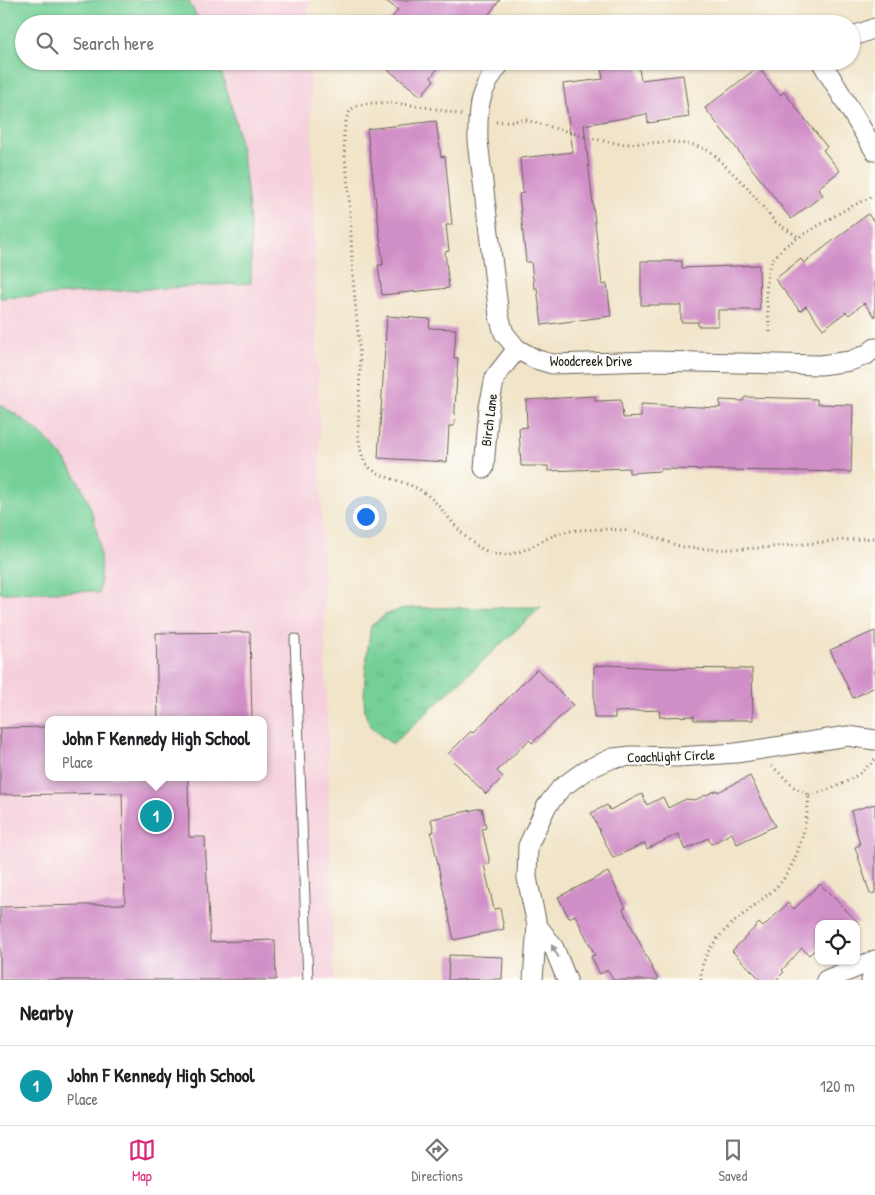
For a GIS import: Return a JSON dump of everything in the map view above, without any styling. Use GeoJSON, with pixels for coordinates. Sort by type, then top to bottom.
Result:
{"type":"FeatureCollection","features":[{"type":"Feature","properties":{"kind":"street"},"geometry":{"type":"LineString","coordinates":[[860,34],[875,28]]}},
{"type":"Feature","properties":{"kind":"street","name":"Woodcreek Drive"},"geometry":{"type":"LineString","coordinates":[[495,70],[490,76],[480,99],[477,112],[478,141],[499,316],[504,333],[517,349],[535,359],[552,364],[654,361],[820,365],[850,361],[866,355],[875,348]]}},
{"type":"Feature","properties":{"kind":"street"},"geometry":{"type":"LineString","coordinates":[[826,70],[875,151]]}},
{"type":"Feature","properties":{"kind":"street","name":"Birch Lane"},"geometry":{"type":"LineString","coordinates":[[484,468],[489,407],[495,377],[517,349]]}},
{"type":"Feature","properties":{"kind":"street","name":"Coachlight Circle"},"geometry":{"type":"LineString","coordinates":[[532,980],[537,925],[527,878],[528,846],[546,807],[561,788],[586,770],[613,758],[631,756],[678,757],[736,753],[848,736],[875,740]]}},
{"type":"Feature","properties":{"kind":"street","name":"Coachlight Circle"},"geometry":{"type":"LineString","coordinates":[[537,925],[554,948],[567,980]]}},
{"type":"Feature","properties":{"kind":"street"},"geometry":{"type":"LineString","coordinates":[[826,980],[875,960]]}},
{"type":"Feature","properties":{"kind":"street"},"geometry":{"type":"LineString","coordinates":[[871,980],[875,974]]}},
{"type":"Feature","properties":{"kind":"lane"},"geometry":{"type":"LineString","coordinates":[[295,640],[308,980]]}},
{"type":"Feature","properties":{"kind":"path"},"geometry":{"type":"LineString","coordinates":[[488,122],[526,120],[590,138],[620,144],[671,142],[694,145],[710,151],[746,186],[775,222],[800,238]]}},
{"type":"Feature","properties":{"kind":"path"},"geometry":{"type":"LineString","coordinates":[[770,332],[766,294],[768,270],[772,260],[786,245],[848,208],[875,195]]}},
{"type":"Feature","properties":{"kind":"path"},"geometry":{"type":"LineString","coordinates":[[809,795],[852,780],[875,759]]}},
{"type":"Feature","properties":{"kind":"path"},"geometry":{"type":"LineString","coordinates":[[769,761],[773,769],[782,777],[809,795]]}},
{"type":"Feature","properties":{"kind":"path"},"geometry":{"type":"LineString","coordinates":[[701,980],[701,968],[708,951],[780,882],[790,869],[806,818],[809,795]]}},
{"type":"Feature","properties":{"kind":"shaded area"},"geometry":{"type":"Polygon","coordinates":[[[0,0],[309,0],[309,15],[15,15],[15,70],[310,70],[334,980],[0,980],[0,0]]]}},
{"type":"Feature","properties":{"kind":"green space"},"geometry":{"type":"Polygon","coordinates":[[[0,0],[188,0],[196,15],[15,15],[15,70],[220,70],[234,114],[240,142],[248,199],[251,283],[0,298],[0,0]]]}},
{"type":"Feature","properties":{"kind":"green space"},"geometry":{"type":"Polygon","coordinates":[[[0,405],[25,421],[47,440],[65,461],[80,484],[91,509],[98,536],[101,564],[99,594],[91,591],[0,593],[0,405]]]}},
{"type":"Feature","properties":{"kind":"green space"},"geometry":{"type":"Polygon","coordinates":[[[541,607],[393,744],[370,725],[366,716],[364,699],[368,645],[371,626],[385,615],[405,608],[541,607]]]}},
{"type":"Feature","properties":{"kind":"building"},"geometry":{"type":"Polygon","coordinates":[[[385,0],[500,0],[488,15],[394,15],[398,10],[385,0]]]}},
{"type":"Feature","properties":{"kind":"building"},"geometry":{"type":"Polygon","coordinates":[[[388,70],[437,70],[431,77],[434,80],[421,96],[388,70]]]}},
{"type":"Feature","properties":{"kind":"building"},"geometry":{"type":"Polygon","coordinates":[[[601,70],[639,70],[641,80],[683,75],[689,117],[648,123],[647,114],[584,125],[602,285],[607,284],[611,316],[542,325],[537,288],[534,288],[531,262],[526,262],[519,194],[523,193],[520,158],[573,152],[563,84],[603,79],[601,70]]]}},
{"type":"Feature","properties":{"kind":"building"},"geometry":{"type":"Polygon","coordinates":[[[754,70],[760,70],[780,95],[784,92],[827,147],[823,150],[840,171],[818,188],[823,195],[791,219],[705,108],[754,70]]]}},
{"type":"Feature","properties":{"kind":"building"},"geometry":{"type":"Polygon","coordinates":[[[436,121],[441,157],[445,156],[452,225],[446,225],[449,251],[445,252],[449,288],[382,295],[378,265],[383,265],[367,129],[436,121]]]}},
{"type":"Feature","properties":{"kind":"building"},"geometry":{"type":"Polygon","coordinates":[[[868,214],[875,223],[875,317],[864,303],[849,315],[846,312],[823,329],[806,306],[800,311],[775,279],[801,259],[804,263],[868,214]]]}},
{"type":"Feature","properties":{"kind":"building"},"geometry":{"type":"Polygon","coordinates":[[[641,261],[682,261],[682,268],[759,265],[760,310],[718,310],[718,326],[698,326],[698,322],[681,322],[681,305],[641,305],[641,261]]]}},
{"type":"Feature","properties":{"kind":"building"},"geometry":{"type":"Polygon","coordinates":[[[387,316],[430,319],[429,328],[456,329],[454,358],[458,358],[454,426],[449,426],[447,462],[378,458],[387,316]]]}},
{"type":"Feature","properties":{"kind":"building"},"geometry":{"type":"Polygon","coordinates":[[[595,396],[595,401],[621,400],[623,418],[641,417],[641,404],[720,408],[720,400],[743,401],[745,397],[817,399],[817,404],[853,405],[851,472],[661,469],[661,471],[629,473],[629,468],[548,471],[548,466],[521,466],[519,428],[527,427],[526,400],[595,396]]]}},
{"type":"Feature","properties":{"kind":"building"},"geometry":{"type":"Polygon","coordinates":[[[875,631],[875,687],[853,698],[830,650],[875,631]]]}},
{"type":"Feature","properties":{"kind":"building"},"geometry":{"type":"Polygon","coordinates":[[[250,632],[252,716],[158,716],[156,633],[250,632]]]}},
{"type":"Feature","properties":{"kind":"building"},"geometry":{"type":"Polygon","coordinates":[[[594,666],[656,668],[752,669],[753,720],[694,720],[694,716],[660,717],[659,710],[615,712],[615,718],[594,718],[594,666]]]}},
{"type":"Feature","properties":{"kind":"building"},"geometry":{"type":"Polygon","coordinates":[[[537,669],[573,705],[532,743],[529,740],[497,771],[503,777],[486,794],[447,755],[471,731],[473,733],[537,669]]]}},
{"type":"Feature","properties":{"kind":"building"},"geometry":{"type":"Polygon","coordinates":[[[45,727],[45,781],[188,781],[189,837],[205,837],[210,942],[275,940],[276,980],[0,980],[0,907],[125,904],[122,793],[0,795],[0,728],[45,727]]]}},
{"type":"Feature","properties":{"kind":"building"},"geometry":{"type":"Polygon","coordinates":[[[750,776],[775,826],[737,844],[732,833],[711,844],[708,838],[685,850],[678,834],[647,849],[645,843],[613,858],[591,813],[607,805],[610,810],[642,794],[647,805],[663,797],[668,808],[686,799],[695,800],[717,790],[718,792],[750,776]]]}},
{"type":"Feature","properties":{"kind":"building"},"geometry":{"type":"Polygon","coordinates":[[[875,804],[875,893],[870,894],[855,847],[860,845],[851,811],[875,804]]]}},
{"type":"Feature","properties":{"kind":"building"},"geometry":{"type":"Polygon","coordinates":[[[482,808],[486,828],[482,829],[490,863],[484,865],[494,909],[500,908],[504,929],[454,940],[431,832],[434,832],[431,819],[482,808]]]}},
{"type":"Feature","properties":{"kind":"building"},"geometry":{"type":"Polygon","coordinates":[[[608,872],[626,908],[623,909],[658,980],[613,980],[608,970],[600,974],[591,956],[595,955],[575,915],[569,918],[558,897],[608,872]]]}},
{"type":"Feature","properties":{"kind":"building"},"geometry":{"type":"Polygon","coordinates":[[[820,884],[856,920],[815,920],[815,950],[809,955],[802,948],[782,970],[784,972],[776,980],[761,980],[732,951],[759,923],[763,927],[788,903],[794,909],[820,884]]]}},
{"type":"Feature","properties":{"kind":"building"},"geometry":{"type":"Polygon","coordinates":[[[449,955],[503,957],[502,979],[448,980],[449,955]]]}},
{"type":"Feature","properties":{"kind":"place","name":"John F Kennedy High School"},"geometry":{"type":"Point","coordinates":[156,816]}}]}
